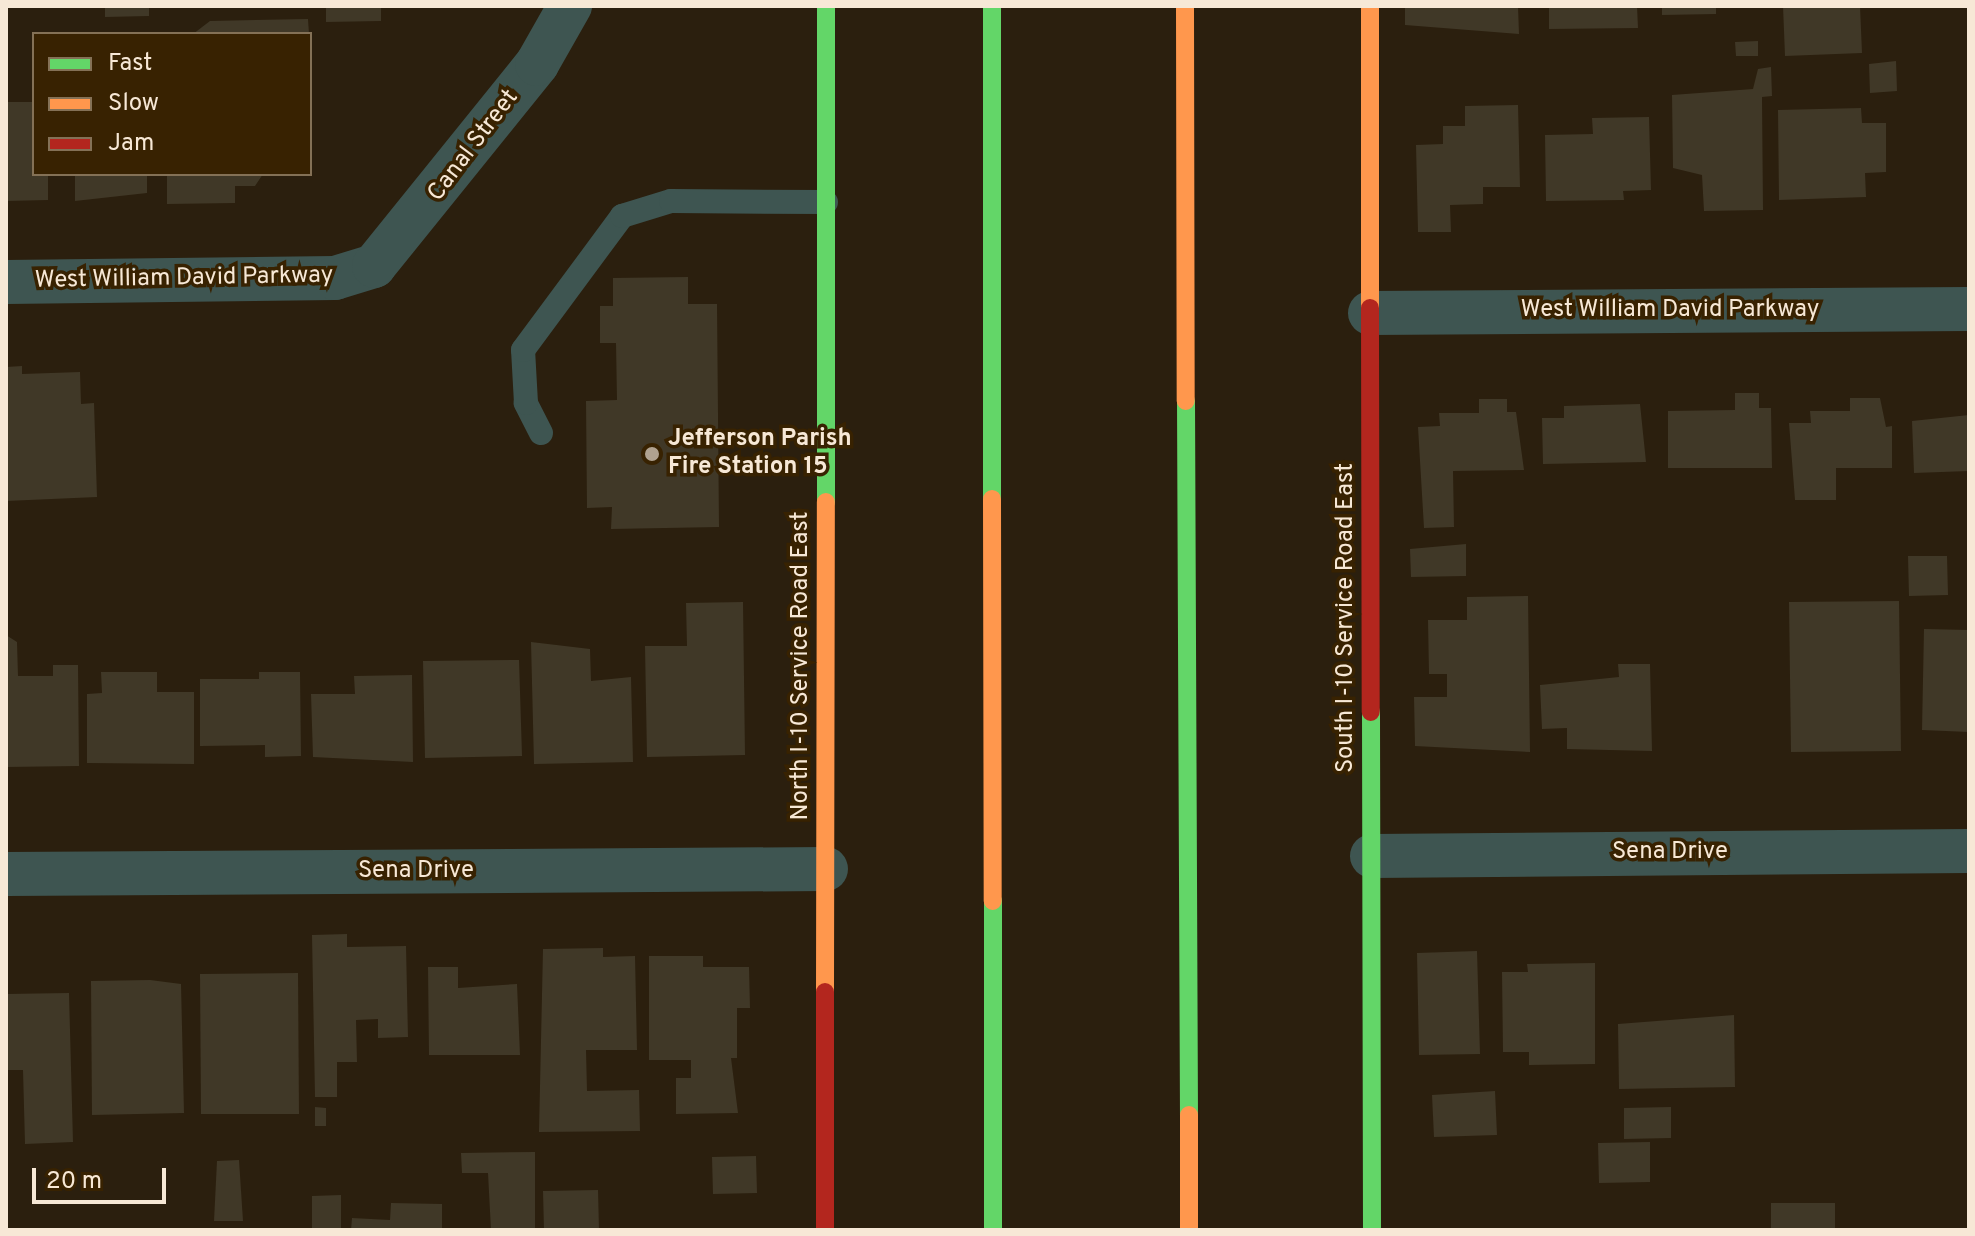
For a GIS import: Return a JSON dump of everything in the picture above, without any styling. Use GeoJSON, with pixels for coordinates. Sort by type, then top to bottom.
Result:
{"type":"FeatureCollection","features":[{"type":"Feature","properties":{"kind":"main road","name":"North I-10 Service Road East"},"geometry":{"type":"LineString","coordinates":[[825,1230],[826,6]]}},
{"type":"Feature","properties":{"kind":"main road"},"geometry":{"type":"LineString","coordinates":[[992,6],[989,545],[993,1230]]}},
{"type":"Feature","properties":{"kind":"main road"},"geometry":{"type":"LineString","coordinates":[[1185,6],[1189,1230]]}},
{"type":"Feature","properties":{"kind":"main road","name":"South I-10 Service Road East"},"geometry":{"type":"LineString","coordinates":[[1370,6],[1372,1230]]}},
{"type":"Feature","properties":{"kind":"main road"},"geometry":{"type":"LineString","coordinates":[[975,1230],[993,1153]]}},
{"type":"Feature","properties":{"kind":"street","name":"Canal Street"},"geometry":{"type":"LineString","coordinates":[[361,272],[398,245],[537,64],[570,6]]}},
{"type":"Feature","properties":{"kind":"street","name":"West William David Parkway"},"geometry":{"type":"LineString","coordinates":[[6,282],[335,278],[361,272]]}},
{"type":"Feature","properties":{"kind":"street","name":"West William David Parkway"},"geometry":{"type":"LineString","coordinates":[[1370,313],[1969,309]]}},
{"type":"Feature","properties":{"kind":"street","name":"Sena Drive"},"geometry":{"type":"LineString","coordinates":[[1372,856],[1969,851]]}},
{"type":"Feature","properties":{"kind":"street","name":"Sena Drive"},"geometry":{"type":"LineString","coordinates":[[6,874],[826,869]]}},
{"type":"Feature","properties":{"kind":"lane"},"geometry":{"type":"LineString","coordinates":[[541,433],[526,403],[523,350],[622,216],[671,201],[826,202]]}},
{"type":"Feature","properties":{"kind":"building"},"geometry":{"type":"Polygon","coordinates":[[[105,6],[149,6],[149,16],[105,17],[105,6]]]}},
{"type":"Feature","properties":{"kind":"building"},"geometry":{"type":"Polygon","coordinates":[[[326,6],[381,6],[381,21],[326,22],[326,6]]]}},
{"type":"Feature","properties":{"kind":"building"},"geometry":{"type":"Polygon","coordinates":[[[1405,6],[1518,6],[1519,34],[1405,25],[1405,6]]]}},
{"type":"Feature","properties":{"kind":"building"},"geometry":{"type":"Polygon","coordinates":[[[1549,6],[1637,6],[1638,28],[1549,29],[1549,6]]]}},
{"type":"Feature","properties":{"kind":"building"},"geometry":{"type":"Polygon","coordinates":[[[1662,6],[1716,6],[1716,14],[1662,15],[1662,6]]]}},
{"type":"Feature","properties":{"kind":"building"},"geometry":{"type":"Polygon","coordinates":[[[1783,6],[1860,6],[1862,53],[1785,56],[1783,6]]]}},
{"type":"Feature","properties":{"kind":"building"},"geometry":{"type":"Polygon","coordinates":[[[308,19],[309,32],[196,32],[210,21],[308,19]]]}},
{"type":"Feature","properties":{"kind":"building"},"geometry":{"type":"Polygon","coordinates":[[[1758,41],[1758,56],[1736,56],[1735,42],[1758,41]]]}},
{"type":"Feature","properties":{"kind":"building"},"geometry":{"type":"Polygon","coordinates":[[[1896,61],[1897,91],[1870,93],[1869,64],[1896,61]]]}},
{"type":"Feature","properties":{"kind":"building"},"geometry":{"type":"Polygon","coordinates":[[[1771,67],[1772,96],[1762,97],[1763,210],[1704,211],[1702,175],[1673,168],[1672,95],[1753,89],[1758,69],[1771,67]]]}},
{"type":"Feature","properties":{"kind":"building"},"geometry":{"type":"Polygon","coordinates":[[[6,102],[32,102],[32,176],[48,176],[48,200],[6,201],[6,102]]]}},
{"type":"Feature","properties":{"kind":"building"},"geometry":{"type":"Polygon","coordinates":[[[1518,105],[1520,187],[1483,187],[1483,204],[1450,205],[1451,232],[1418,232],[1416,145],[1443,144],[1443,126],[1465,126],[1465,106],[1518,105]]]}},
{"type":"Feature","properties":{"kind":"building"},"geometry":{"type":"Polygon","coordinates":[[[1861,108],[1862,123],[1886,123],[1886,172],[1865,173],[1866,197],[1779,200],[1778,110],[1861,108]]]}},
{"type":"Feature","properties":{"kind":"building"},"geometry":{"type":"Polygon","coordinates":[[[1649,117],[1651,190],[1623,191],[1624,200],[1546,201],[1545,135],[1593,134],[1592,118],[1649,117]]]}},
{"type":"Feature","properties":{"kind":"building"},"geometry":{"type":"Polygon","coordinates":[[[75,176],[147,176],[147,193],[75,201],[75,176]]]}},
{"type":"Feature","properties":{"kind":"building"},"geometry":{"type":"Polygon","coordinates":[[[167,176],[262,176],[255,186],[235,186],[235,203],[167,204],[167,176]]]}},
{"type":"Feature","properties":{"kind":"building","name":"Jefferson Parish Fire Station 15"},"geometry":{"type":"Polygon","coordinates":[[[688,277],[688,304],[717,304],[719,527],[611,529],[612,507],[587,508],[586,401],[617,400],[616,343],[600,343],[600,306],[613,306],[613,278],[688,277]]]}},
{"type":"Feature","properties":{"kind":"building"},"geometry":{"type":"Polygon","coordinates":[[[22,366],[22,374],[80,372],[81,404],[94,403],[97,497],[6,501],[6,367],[22,366]]]}},
{"type":"Feature","properties":{"kind":"building"},"geometry":{"type":"Polygon","coordinates":[[[1735,393],[1759,393],[1759,408],[1771,408],[1772,468],[1668,468],[1668,411],[1735,410],[1735,393]]]}},
{"type":"Feature","properties":{"kind":"building"},"geometry":{"type":"Polygon","coordinates":[[[1850,398],[1880,398],[1886,427],[1892,426],[1892,468],[1836,468],[1836,500],[1795,500],[1789,423],[1811,423],[1810,411],[1850,411],[1850,398]]]}},
{"type":"Feature","properties":{"kind":"building"},"geometry":{"type":"Polygon","coordinates":[[[1479,399],[1507,399],[1507,412],[1516,412],[1524,470],[1453,471],[1454,527],[1424,528],[1418,427],[1440,426],[1439,413],[1479,413],[1479,399]]]}},
{"type":"Feature","properties":{"kind":"building"},"geometry":{"type":"Polygon","coordinates":[[[1640,404],[1646,462],[1543,464],[1542,418],[1564,418],[1564,406],[1640,404]]]}},
{"type":"Feature","properties":{"kind":"building"},"geometry":{"type":"Polygon","coordinates":[[[1969,415],[1969,471],[1914,473],[1912,421],[1969,415]]]}},
{"type":"Feature","properties":{"kind":"building"},"geometry":{"type":"Polygon","coordinates":[[[1466,544],[1466,576],[1411,577],[1410,549],[1466,544]]]}},
{"type":"Feature","properties":{"kind":"building"},"geometry":{"type":"Polygon","coordinates":[[[1908,556],[1947,556],[1948,595],[1909,596],[1908,556]]]}},
{"type":"Feature","properties":{"kind":"building"},"geometry":{"type":"Polygon","coordinates":[[[1528,596],[1530,752],[1415,746],[1414,697],[1447,697],[1447,674],[1429,674],[1428,620],[1467,620],[1467,597],[1528,596]]]}},
{"type":"Feature","properties":{"kind":"building"},"geometry":{"type":"Polygon","coordinates":[[[1899,601],[1901,751],[1791,752],[1789,602],[1899,601]]]}},
{"type":"Feature","properties":{"kind":"building"},"geometry":{"type":"Polygon","coordinates":[[[743,602],[745,755],[647,757],[645,646],[687,646],[686,603],[743,602]]]}},
{"type":"Feature","properties":{"kind":"building"},"geometry":{"type":"Polygon","coordinates":[[[1924,629],[1969,630],[1969,732],[1922,730],[1924,629]]]}},
{"type":"Feature","properties":{"kind":"building"},"geometry":{"type":"Polygon","coordinates":[[[6,635],[17,642],[18,676],[53,676],[53,665],[78,665],[79,766],[6,767],[6,635]]]}},
{"type":"Feature","properties":{"kind":"building"},"geometry":{"type":"Polygon","coordinates":[[[531,642],[590,649],[591,681],[631,677],[633,762],[534,764],[531,642]]]}},
{"type":"Feature","properties":{"kind":"building"},"geometry":{"type":"Polygon","coordinates":[[[519,660],[522,756],[425,758],[423,661],[519,660]]]}},
{"type":"Feature","properties":{"kind":"building"},"geometry":{"type":"Polygon","coordinates":[[[1618,664],[1650,664],[1652,751],[1567,749],[1567,728],[1542,729],[1540,685],[1619,677],[1618,664]]]}},
{"type":"Feature","properties":{"kind":"building"},"geometry":{"type":"Polygon","coordinates":[[[101,672],[157,672],[157,692],[194,692],[194,764],[87,763],[87,694],[102,693],[101,672]]]}},
{"type":"Feature","properties":{"kind":"building"},"geometry":{"type":"Polygon","coordinates":[[[259,672],[300,672],[301,756],[265,757],[265,745],[200,746],[200,679],[259,679],[259,672]]]}},
{"type":"Feature","properties":{"kind":"building"},"geometry":{"type":"Polygon","coordinates":[[[412,675],[413,762],[313,757],[311,694],[355,694],[354,676],[412,675]]]}},
{"type":"Feature","properties":{"kind":"building"},"geometry":{"type":"Polygon","coordinates":[[[347,934],[347,947],[406,946],[408,1037],[378,1038],[378,1019],[356,1020],[357,1062],[337,1062],[337,1097],[315,1097],[312,935],[347,934]]]}},
{"type":"Feature","properties":{"kind":"building"},"geometry":{"type":"Polygon","coordinates":[[[603,948],[603,957],[635,956],[637,1050],[586,1050],[587,1091],[639,1090],[640,1131],[539,1132],[543,949],[603,948]]]}},
{"type":"Feature","properties":{"kind":"building"},"geometry":{"type":"Polygon","coordinates":[[[1477,951],[1480,1054],[1419,1055],[1417,953],[1477,951]]]}},
{"type":"Feature","properties":{"kind":"building"},"geometry":{"type":"Polygon","coordinates":[[[649,956],[703,956],[703,967],[749,967],[750,1008],[737,1008],[737,1058],[731,1058],[738,1113],[676,1114],[676,1078],[691,1078],[691,1060],[649,1060],[649,956]]]}},
{"type":"Feature","properties":{"kind":"building"},"geometry":{"type":"Polygon","coordinates":[[[1595,963],[1595,1064],[1529,1065],[1529,1052],[1503,1052],[1502,972],[1528,972],[1527,964],[1595,963]]]}},
{"type":"Feature","properties":{"kind":"building"},"geometry":{"type":"Polygon","coordinates":[[[428,967],[458,967],[458,988],[517,984],[520,1055],[429,1055],[428,967]]]}},
{"type":"Feature","properties":{"kind":"building"},"geometry":{"type":"Polygon","coordinates":[[[298,973],[299,1114],[201,1114],[200,974],[298,973]]]}},
{"type":"Feature","properties":{"kind":"building"},"geometry":{"type":"Polygon","coordinates":[[[150,980],[181,984],[184,1113],[92,1115],[91,981],[150,980]]]}},
{"type":"Feature","properties":{"kind":"building"},"geometry":{"type":"Polygon","coordinates":[[[69,993],[73,1142],[25,1144],[23,1070],[6,1070],[6,994],[69,993]]]}},
{"type":"Feature","properties":{"kind":"building"},"geometry":{"type":"Polygon","coordinates":[[[1734,1015],[1735,1087],[1619,1089],[1618,1024],[1734,1015]]]}},
{"type":"Feature","properties":{"kind":"building"},"geometry":{"type":"Polygon","coordinates":[[[1495,1091],[1497,1135],[1434,1137],[1432,1095],[1495,1091]]]}},
{"type":"Feature","properties":{"kind":"building"},"geometry":{"type":"Polygon","coordinates":[[[315,1107],[326,1108],[326,1126],[315,1126],[315,1107]]]}},
{"type":"Feature","properties":{"kind":"building"},"geometry":{"type":"Polygon","coordinates":[[[1671,1107],[1671,1138],[1624,1139],[1624,1108],[1671,1107]]]}},
{"type":"Feature","properties":{"kind":"building"},"geometry":{"type":"Polygon","coordinates":[[[1650,1142],[1650,1182],[1599,1183],[1598,1143],[1650,1142]]]}},
{"type":"Feature","properties":{"kind":"building"},"geometry":{"type":"Polygon","coordinates":[[[535,1152],[535,1230],[491,1230],[488,1173],[462,1173],[461,1153],[535,1152]]]}},
{"type":"Feature","properties":{"kind":"building"},"geometry":{"type":"Polygon","coordinates":[[[756,1156],[757,1193],[713,1194],[712,1157],[756,1156]]]}},
{"type":"Feature","properties":{"kind":"building"},"geometry":{"type":"Polygon","coordinates":[[[239,1160],[243,1221],[214,1221],[217,1161],[239,1160]]]}},
{"type":"Feature","properties":{"kind":"building"},"geometry":{"type":"Polygon","coordinates":[[[598,1190],[599,1230],[544,1230],[543,1191],[598,1190]]]}},
{"type":"Feature","properties":{"kind":"building"},"geometry":{"type":"Polygon","coordinates":[[[341,1195],[341,1230],[312,1230],[312,1196],[341,1195]]]}},
{"type":"Feature","properties":{"kind":"building"},"geometry":{"type":"Polygon","coordinates":[[[391,1203],[442,1204],[442,1230],[351,1230],[352,1218],[390,1220],[391,1203]]]}},
{"type":"Feature","properties":{"kind":"building"},"geometry":{"type":"Polygon","coordinates":[[[1771,1203],[1835,1203],[1835,1230],[1771,1230],[1771,1203]]]}},
{"type":"Feature","properties":{"kind":"traffic: fast"},"geometry":{"type":"LineString","coordinates":[[826,6],[826,502]]}},
{"type":"Feature","properties":{"kind":"traffic: fast"},"geometry":{"type":"LineString","coordinates":[[992,6],[992,499]]}},
{"type":"Feature","properties":{"kind":"traffic: fast"},"geometry":{"type":"LineString","coordinates":[[1186,401],[1189,1115]]}},
{"type":"Feature","properties":{"kind":"traffic: fast"},"geometry":{"type":"LineString","coordinates":[[1371,712],[1372,1230]]}},
{"type":"Feature","properties":{"kind":"traffic: fast"},"geometry":{"type":"LineString","coordinates":[[993,901],[993,1230]]}},
{"type":"Feature","properties":{"kind":"traffic: slow"},"geometry":{"type":"LineString","coordinates":[[1185,6],[1186,401]]}},
{"type":"Feature","properties":{"kind":"traffic: slow"},"geometry":{"type":"LineString","coordinates":[[1370,6],[1370,308]]}},
{"type":"Feature","properties":{"kind":"traffic: slow"},"geometry":{"type":"LineString","coordinates":[[992,499],[993,901]]}},
{"type":"Feature","properties":{"kind":"traffic: slow"},"geometry":{"type":"LineString","coordinates":[[825,992],[826,502]]}},
{"type":"Feature","properties":{"kind":"traffic: slow"},"geometry":{"type":"LineString","coordinates":[[1189,1115],[1189,1230]]}},
{"type":"Feature","properties":{"kind":"traffic: jam"},"geometry":{"type":"LineString","coordinates":[[1370,308],[1371,712]]}},
{"type":"Feature","properties":{"kind":"traffic: jam"},"geometry":{"type":"LineString","coordinates":[[825,992],[825,1230]]}},
{"type":"Feature","properties":{"kind":"place","name":"Jefferson Parish Fire Station 15"},"geometry":{"type":"Point","coordinates":[652,454]}}]}
